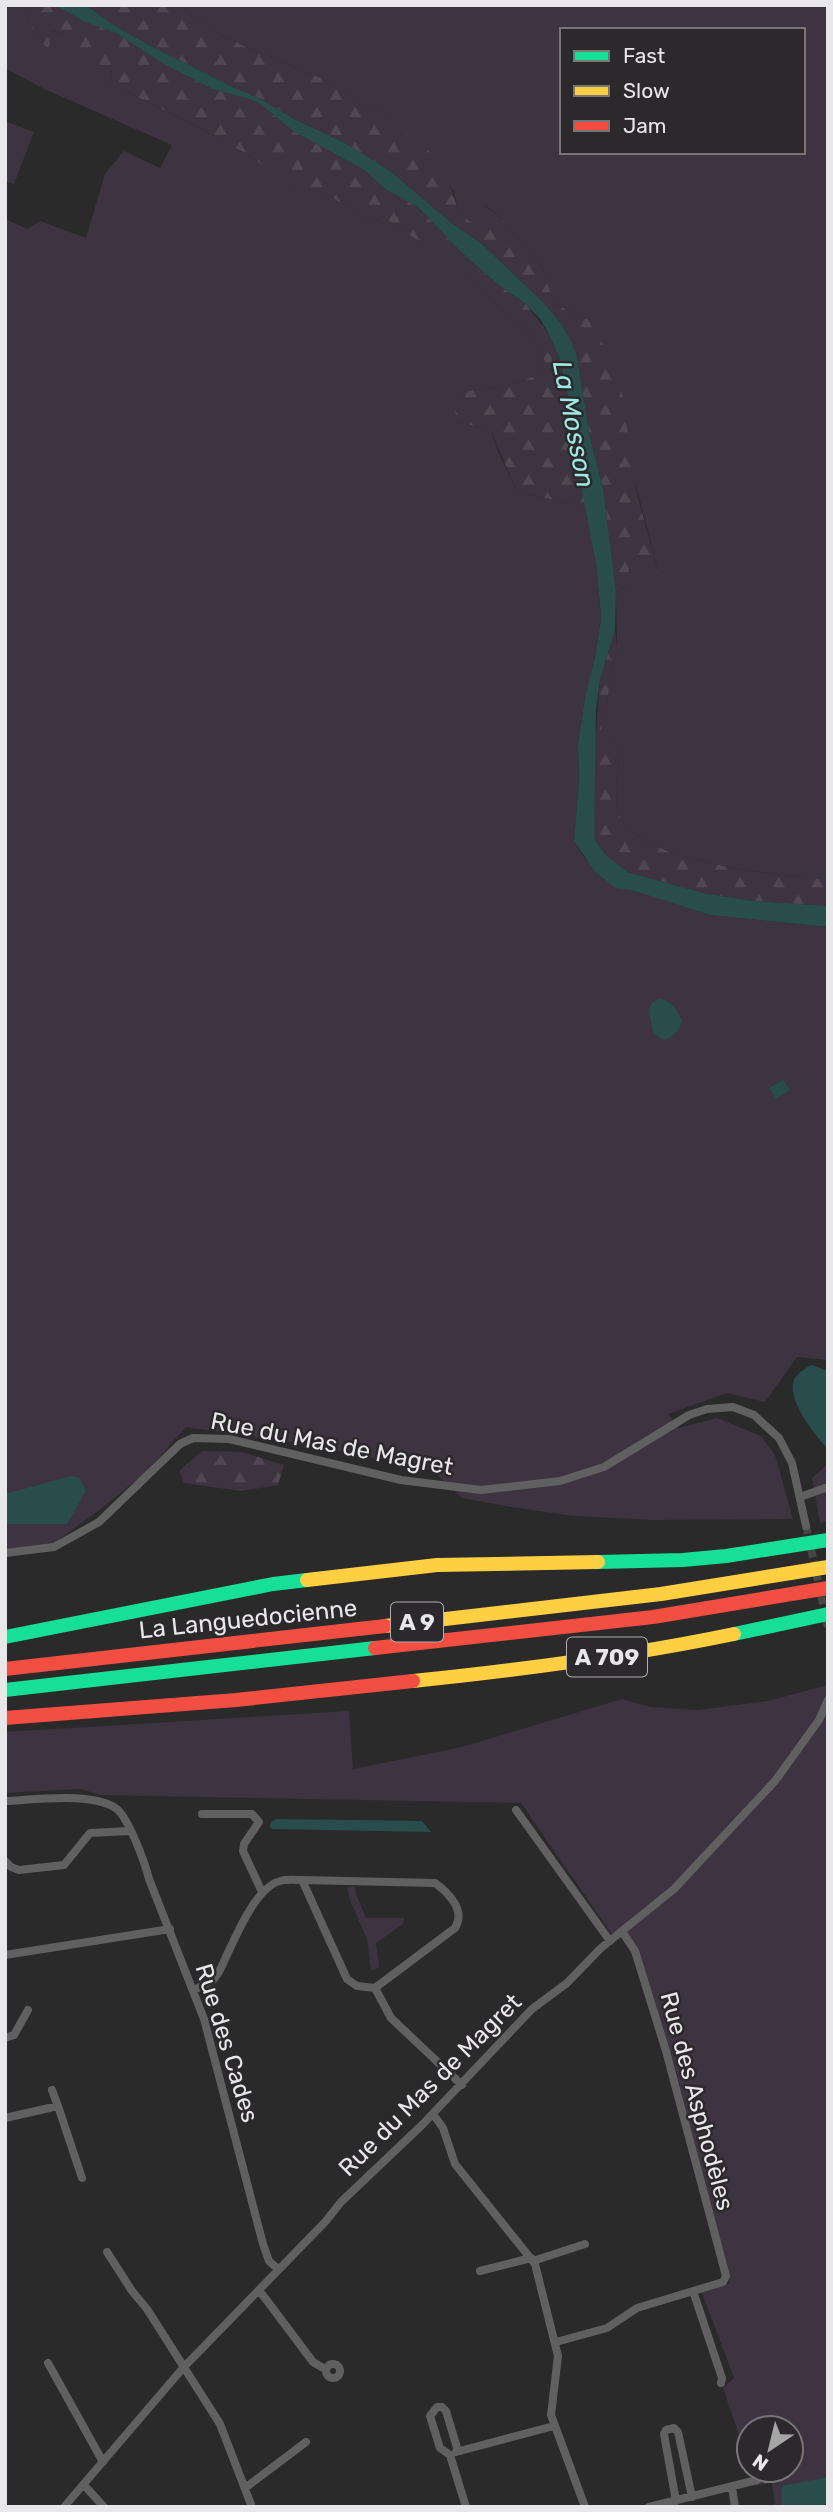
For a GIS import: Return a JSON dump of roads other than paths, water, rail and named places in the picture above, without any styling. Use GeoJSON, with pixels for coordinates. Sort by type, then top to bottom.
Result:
{"type":"FeatureCollection","features":[{"type":"Feature","properties":{"kind":"highway"},"geometry":{"type":"LineString","coordinates":[[5,1637],[273,1584],[437,1564],[683,1560],[828,1540]]}},
{"type":"Feature","properties":{"kind":"highway","name":"La Languedocienne"},"geometry":{"type":"LineString","coordinates":[[5,1669],[660,1594],[828,1567]]}},
{"type":"Feature","properties":{"kind":"highway","name":"La Languedocienne"},"geometry":{"type":"LineString","coordinates":[[5,1690],[653,1617],[828,1588]]}},
{"type":"Feature","properties":{"kind":"highway","name":"A 709"},"geometry":{"type":"LineString","coordinates":[[5,1718],[236,1700],[513,1671],[667,1648],[828,1614]]}},
{"type":"Feature","properties":{"kind":"street","name":"Rue du Mas de Magret"},"geometry":{"type":"LineString","coordinates":[[5,1553],[54,1547],[99,1522],[180,1444],[193,1438],[229,1439],[401,1480],[481,1490],[560,1481],[596,1469],[689,1415],[707,1409],[733,1407],[754,1415],[779,1438],[792,1463],[806,1526]]}},
{"type":"Feature","properties":{"kind":"street"},"geometry":{"type":"LineString","coordinates":[[800,1497],[828,1487]]}},
{"type":"Feature","properties":{"kind":"street","name":"Rue du Mas de Magret"},"geometry":{"type":"LineString","coordinates":[[64,2507],[183,2368],[326,2221],[341,2202],[462,2085],[532,2009],[567,1983],[610,1941],[674,1889],[775,1781],[819,1720],[828,1700]]}},
{"type":"Feature","properties":{"kind":"street","name":"Rue des Cades"},"geometry":{"type":"LineString","coordinates":[[5,1801],[76,1799],[101,1803],[117,1810],[130,1831],[144,1859],[149,1879],[212,2042],[263,2244],[269,2261],[278,2269]]}},
{"type":"Feature","properties":{"kind":"street"},"geometry":{"type":"LineString","coordinates":[[516,1810],[610,1941]]}},
{"type":"Feature","properties":{"kind":"street"},"geometry":{"type":"LineString","coordinates":[[202,1814],[252,1814],[257,1817],[259,1822],[244,1844],[243,1851],[262,1892]]}},
{"type":"Feature","properties":{"kind":"street"},"geometry":{"type":"LineString","coordinates":[[5,1860],[11,1867],[19,1870],[60,1866],[68,1863],[90,1833],[130,1831]]}},
{"type":"Feature","properties":{"kind":"street"},"geometry":{"type":"LineString","coordinates":[[194,1990],[213,1980],[251,1908],[262,1892],[277,1881],[302,1880],[435,1884],[458,1907],[459,1918],[455,1928],[375,1987],[357,1986],[347,1979],[302,1880]]}},
{"type":"Feature","properties":{"kind":"street"},"geometry":{"type":"LineString","coordinates":[[5,1955],[170,1929]]}},
{"type":"Feature","properties":{"kind":"street","name":"Rue des Asphodèles"},"geometry":{"type":"LineString","coordinates":[[623,1933],[635,1951],[670,2063],[726,2276],[723,2282],[693,2291]]}},
{"type":"Feature","properties":{"kind":"street"},"geometry":{"type":"LineString","coordinates":[[375,1987],[391,2018],[462,2085]]}},
{"type":"Feature","properties":{"kind":"street"},"geometry":{"type":"LineString","coordinates":[[5,2038],[14,2035],[28,2010]]}},
{"type":"Feature","properties":{"kind":"street"},"geometry":{"type":"LineString","coordinates":[[52,2090],[82,2178]]}},
{"type":"Feature","properties":{"kind":"street"},"geometry":{"type":"LineString","coordinates":[[5,2118],[58,2106]]}},
{"type":"Feature","properties":{"kind":"street"},"geometry":{"type":"LineString","coordinates":[[433,2114],[443,2128],[455,2164],[532,2259],[558,2356],[551,2415],[584,2507]]}},
{"type":"Feature","properties":{"kind":"street"},"geometry":{"type":"LineString","coordinates":[[480,2272],[585,2245]]}},
{"type":"Feature","properties":{"kind":"street"},"geometry":{"type":"LineString","coordinates":[[107,2252],[147,2309],[220,2424],[252,2507]]}},
{"type":"Feature","properties":{"kind":"street"},"geometry":{"type":"LineString","coordinates":[[259,2290],[313,2362],[326,2369]]}},
{"type":"Feature","properties":{"kind":"street"},"geometry":{"type":"LineString","coordinates":[[556,2342],[607,2328],[637,2308],[693,2291],[722,2378],[721,2383]]}},
{"type":"Feature","properties":{"kind":"street"},"geometry":{"type":"LineString","coordinates":[[48,2363],[103,2462]]}},
{"type":"Feature","properties":{"kind":"street"},"geometry":{"type":"LineString","coordinates":[[466,2507],[454,2453],[446,2411],[437,2407],[430,2416],[440,2448],[454,2453],[554,2426]]}},
{"type":"Feature","properties":{"kind":"street"},"geometry":{"type":"LineString","coordinates":[[676,2501],[664,2434],[674,2428],[678,2432],[692,2497]]}},
{"type":"Feature","properties":{"kind":"street"},"geometry":{"type":"LineString","coordinates":[[245,2488],[306,2442]]}},
{"type":"Feature","properties":{"kind":"street"},"geometry":{"type":"LineString","coordinates":[[649,2507],[743,2484]]}},
{"type":"Feature","properties":{"kind":"street"},"geometry":{"type":"LineString","coordinates":[[84,2485],[104,2507]]}},
{"type":"Feature","properties":{"kind":"street"},"geometry":{"type":"LineString","coordinates":[[732,2487],[735,2507]]}},
{"type":"Feature","properties":{"kind":"water","name":"La Mosson"},"geometry":{"type":"Polygon","coordinates":[[[54,5],[86,5],[112,24],[149,45],[345,143],[390,171],[453,224],[482,244],[543,302],[562,325],[576,352],[590,437],[603,488],[616,592],[615,630],[600,680],[596,710],[594,838],[605,854],[627,872],[707,894],[754,901],[828,906],[828,927],[710,915],[631,890],[616,888],[596,873],[574,841],[579,779],[578,744],[601,618],[596,563],[574,448],[570,406],[560,359],[540,319],[526,304],[501,287],[462,253],[418,207],[385,189],[364,170],[293,131],[260,104],[212,89],[164,64],[116,33],[85,22],[54,5]]]}},
{"type":"Feature","properties":{"kind":"water"},"geometry":{"type":"Polygon","coordinates":[[[659,998],[673,1006],[682,1021],[675,1034],[663,1040],[653,1033],[649,1010],[652,1003],[659,998]]]}},
{"type":"Feature","properties":{"kind":"water"},"geometry":{"type":"Polygon","coordinates":[[[783,1080],[790,1090],[776,1099],[769,1088],[783,1080]]]}},
{"type":"Feature","properties":{"kind":"water"},"geometry":{"type":"Polygon","coordinates":[[[811,1365],[828,1371],[828,1449],[803,1416],[794,1397],[794,1380],[811,1365]]]}},
{"type":"Feature","properties":{"kind":"water"},"geometry":{"type":"Polygon","coordinates":[[[71,1476],[80,1478],[86,1491],[67,1524],[5,1524],[5,1494],[71,1476]]]}},
{"type":"Feature","properties":{"kind":"water"},"geometry":{"type":"Polygon","coordinates":[[[276,1819],[422,1821],[431,1832],[269,1827],[276,1819]]]}},
{"type":"Feature","properties":{"kind":"water"},"geometry":{"type":"Polygon","coordinates":[[[828,2477],[828,2507],[782,2507],[782,2486],[805,2484],[805,2482],[828,2477]]]}},
{"type":"Feature","properties":{"kind":"tunnel"},"geometry":{"type":"LineString","coordinates":[[806,1526],[828,1627]]}}]}
